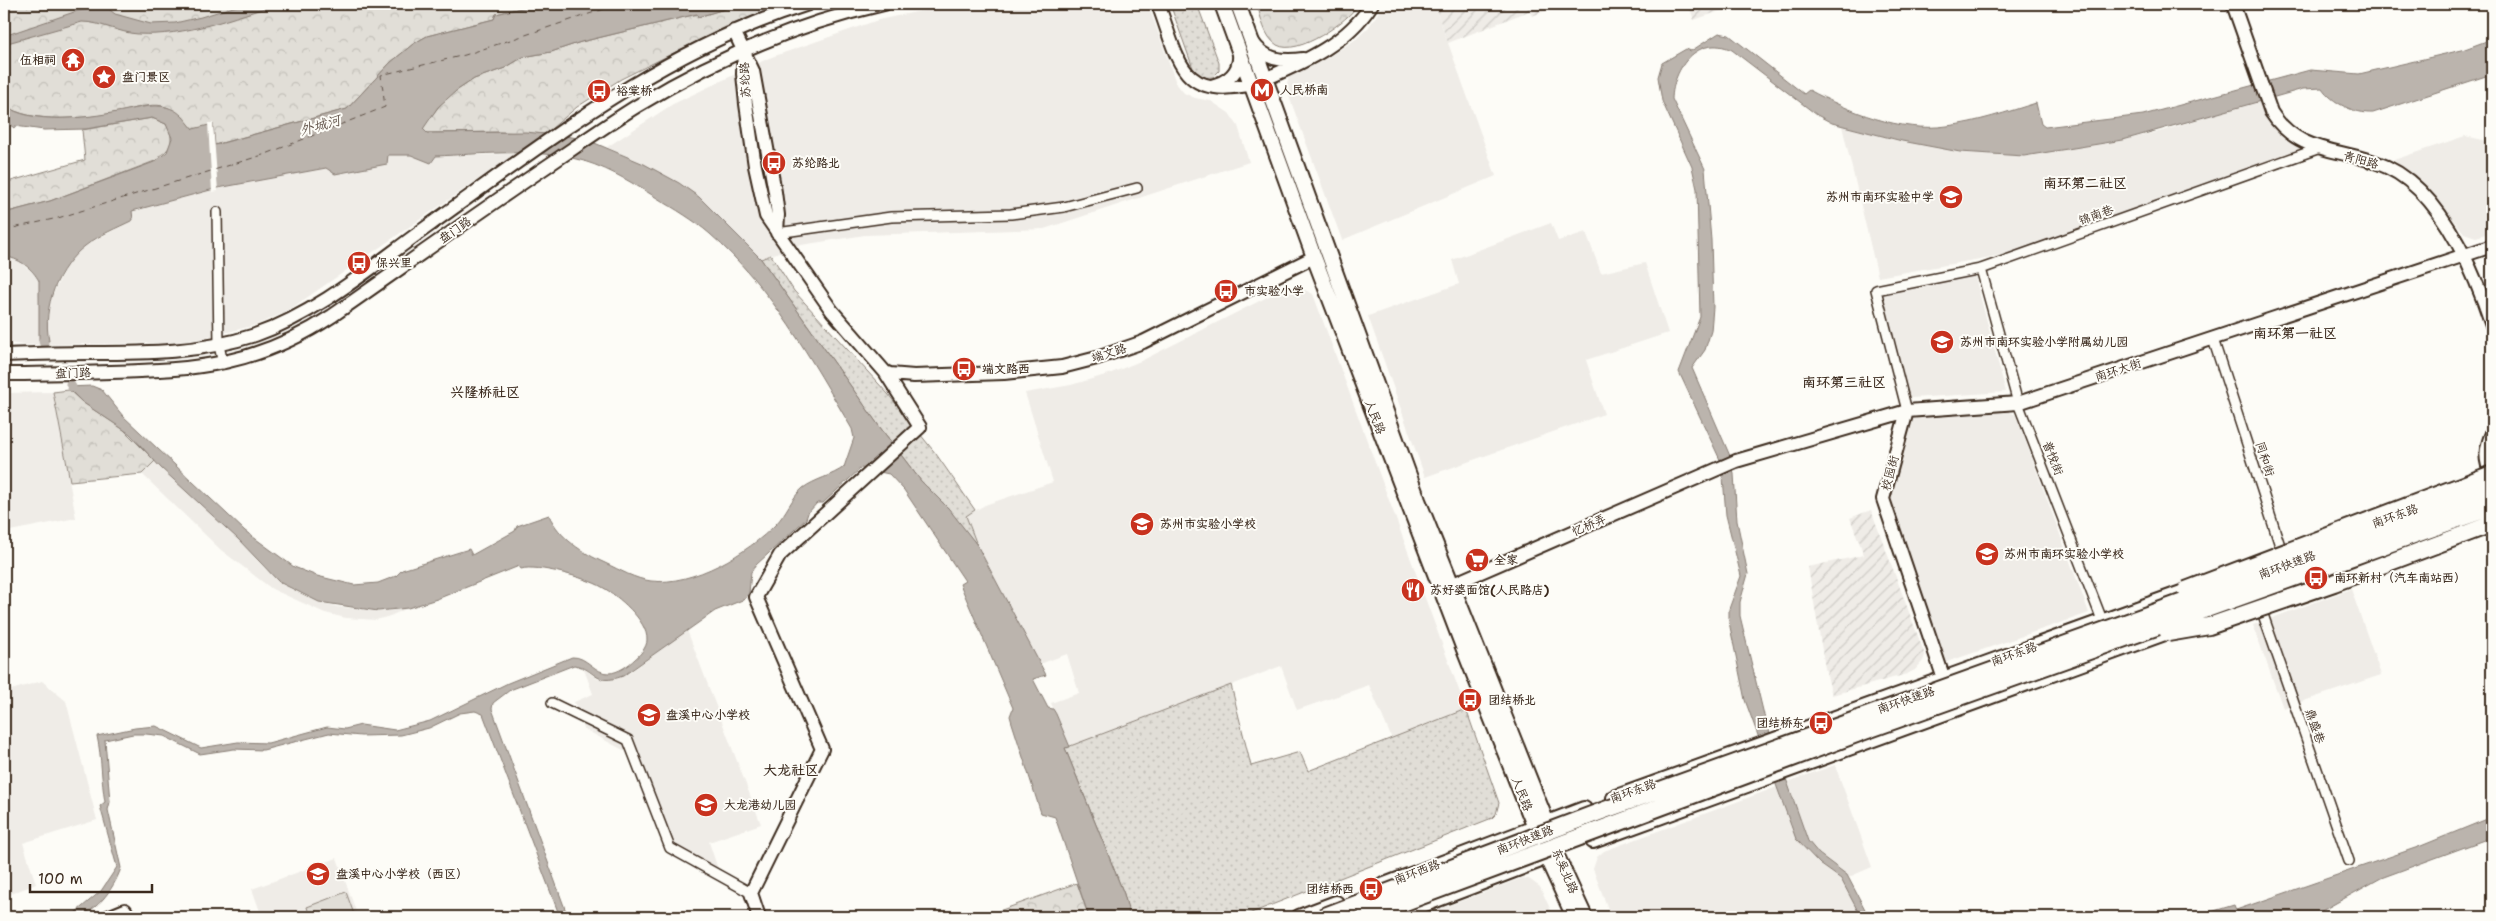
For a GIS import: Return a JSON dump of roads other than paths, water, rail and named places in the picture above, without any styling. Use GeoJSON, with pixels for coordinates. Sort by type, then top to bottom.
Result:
{"type":"FeatureCollection","features":[{"type":"Feature","properties":{"kind":"highway"},"geometry":{"type":"LineString","coordinates":[[2112,636],[2193,587],[2492,475]]}},
{"type":"Feature","properties":{"kind":"highway","name":"南环快速路"},"geometry":{"type":"LineString","coordinates":[[1365,917],[1862,732],[2492,491]]}},
{"type":"Feature","properties":{"kind":"highway","name":"南环快速路"},"geometry":{"type":"LineString","coordinates":[[1322,917],[1602,810],[2492,508]]}},
{"type":"Feature","properties":{"kind":"highway"},"geometry":{"type":"LineString","coordinates":[[2112,636],[2209,626],[2334,583],[2491,522]]}},
{"type":"Feature","properties":{"kind":"main road","name":"人民路"},"geometry":{"type":"LineString","coordinates":[[1222,4],[1314,257],[1541,825]]}},
{"type":"Feature","properties":{"kind":"main road","name":"人民路"},"geometry":{"type":"LineString","coordinates":[[1238,4],[1415,490],[1447,588]]}},
{"type":"Feature","properties":{"kind":"main road","name":"南环东路"},"geometry":{"type":"LineString","coordinates":[[1552,856],[1954,710],[2283,557],[2492,481]]}},
{"type":"Feature","properties":{"kind":"main road","name":"南环东路"},"geometry":{"type":"LineString","coordinates":[[1541,825],[1944,679],[2258,599],[2360,562],[2386,567],[2491,522]]}},
{"type":"Feature","properties":{"kind":"main road","name":"东吴北路"},"geometry":{"type":"LineString","coordinates":[[1541,825],[1574,917]]}},
{"type":"Feature","properties":{"kind":"main road","name":"南环西路"},"geometry":{"type":"LineString","coordinates":[[1299,917],[1541,825]]}},
{"type":"Feature","properties":{"kind":"main road","name":"东吴北路"},"geometry":{"type":"LineString","coordinates":[[1552,856],[1585,917]]}},
{"type":"Feature","properties":{"kind":"main road"},"geometry":{"type":"LineString","coordinates":[[1391,917],[1552,856]]}},
{"type":"Feature","properties":{"kind":"street","name":"盘门路"},"geometry":{"type":"LineString","coordinates":[[4,355],[172,353],[219,345],[269,330],[305,312],[565,127],[650,73],[734,30],[808,4]]}},
{"type":"Feature","properties":{"kind":"street","name":"盘门路"},"geometry":{"type":"LineString","coordinates":[[4,374],[176,370],[223,364],[284,344],[320,324],[603,128],[661,92],[744,50],[795,29],[884,4]]}},
{"type":"Feature","properties":{"kind":"street"},"geometry":{"type":"LineString","coordinates":[[1158,4],[1185,72],[1190,78],[1203,86],[1230,89],[1252,84]]}},
{"type":"Feature","properties":{"kind":"street"},"geometry":{"type":"LineString","coordinates":[[1265,79],[1315,56],[1350,32],[1372,4]]}},
{"type":"Feature","properties":{"kind":"street","name":"青阳路"},"geometry":{"type":"LineString","coordinates":[[2233,4],[2261,79],[2271,112],[2287,133],[2300,141],[2320,148],[2368,160],[2402,176],[2418,189],[2448,226],[2472,272],[2492,325]]}},
{"type":"Feature","properties":{"kind":"street","name":"苏纶路"},"geometry":{"type":"LineString","coordinates":[[734,30],[753,71],[774,192],[777,233]]}},
{"type":"Feature","properties":{"kind":"street"},"geometry":{"type":"LineString","coordinates":[[1252,41],[1260,52],[1273,59],[1294,60],[1315,56]]}},
{"type":"Feature","properties":{"kind":"street"},"geometry":{"type":"LineString","coordinates":[[1203,86],[1222,82],[1235,73],[1239,66],[1239,49]]}},
{"type":"Feature","properties":{"kind":"street","name":"锦南巷"},"geometry":{"type":"LineString","coordinates":[[1876,290],[1981,268],[2320,148]]}},
{"type":"Feature","properties":{"kind":"street"},"geometry":{"type":"LineString","coordinates":[[751,893],[822,748],[756,597],[780,555],[920,427],[886,372],[832,311],[777,233],[891,217],[1011,214],[1064,207],[1137,188]]}},
{"type":"Feature","properties":{"kind":"street"},"geometry":{"type":"LineString","coordinates":[[217,212],[219,345],[223,364]]}},
{"type":"Feature","properties":{"kind":"street","name":"南环大街"},"geometry":{"type":"LineString","coordinates":[[1736,461],[1907,411],[2018,403],[2492,246]]}},
{"type":"Feature","properties":{"kind":"street","name":"端文路"},"geometry":{"type":"LineString","coordinates":[[886,372],[914,376],[1004,373],[1055,368],[1097,358],[1142,342],[1314,257]]}},
{"type":"Feature","properties":{"kind":"street","name":"普悦街"},"geometry":{"type":"LineString","coordinates":[[1981,268],[2018,403],[2112,636]]}},
{"type":"Feature","properties":{"kind":"street","name":"校园街"},"geometry":{"type":"LineString","coordinates":[[1876,290],[1907,411],[1883,499],[1954,710]]}},
{"type":"Feature","properties":{"kind":"street","name":"同和街"},"geometry":{"type":"LineString","coordinates":[[2213,339],[2294,586]]}},
{"type":"Feature","properties":{"kind":"street"},"geometry":{"type":"LineString","coordinates":[[2492,433],[2485,450],[2487,465],[2492,475]]}},
{"type":"Feature","properties":{"kind":"street","name":"忆桥弄"},"geometry":{"type":"LineString","coordinates":[[1447,588],[1736,461]]}},
{"type":"Feature","properties":{"kind":"street","name":"鼎盛巷"},"geometry":{"type":"LineString","coordinates":[[2258,599],[2349,861]]}},
{"type":"Feature","properties":{"kind":"street"},"geometry":{"type":"LineString","coordinates":[[552,703],[628,740],[670,848],[751,893],[759,917]]}},
{"type":"Feature","properties":{"kind":"street"},"geometry":{"type":"LineString","coordinates":[[108,917],[127,914]]}},
{"type":"Feature","properties":{"kind":"water"},"geometry":{"type":"Polygon","coordinates":[[[102,4],[107,4],[115,14],[151,24],[175,23],[243,4],[278,4],[209,25],[174,32],[138,34],[82,22],[4,44],[4,36],[77,11],[99,8],[102,4]]]}},
{"type":"Feature","properties":{"kind":"water","name":"外城河"},"geometry":{"type":"Polygon","coordinates":[[[538,4],[741,4],[698,17],[697,14],[581,42],[551,52],[523,57],[505,68],[474,79],[456,91],[438,107],[423,129],[427,133],[526,132],[590,141],[644,164],[679,183],[699,197],[761,259],[879,426],[921,481],[949,509],[977,545],[1046,675],[1033,679],[1048,708],[1053,709],[1056,714],[1070,747],[1065,748],[1124,894],[1130,917],[1089,917],[1055,817],[1041,813],[1010,716],[1013,708],[960,584],[965,581],[904,490],[889,474],[861,468],[823,503],[817,503],[808,513],[806,519],[756,565],[751,572],[749,593],[745,599],[715,611],[623,676],[613,679],[600,678],[574,665],[510,690],[493,703],[492,709],[568,917],[560,917],[483,714],[475,711],[460,713],[429,728],[401,735],[361,736],[329,733],[263,750],[234,749],[200,754],[164,736],[146,734],[133,734],[105,740],[110,802],[108,810],[121,868],[108,893],[95,907],[79,916],[70,917],[101,891],[117,867],[100,806],[105,802],[97,736],[135,728],[156,726],[201,748],[238,742],[268,743],[327,727],[345,729],[361,725],[395,730],[430,721],[508,683],[572,657],[582,659],[604,673],[616,672],[627,666],[639,655],[645,648],[647,640],[646,633],[637,617],[616,596],[595,583],[538,568],[521,569],[519,566],[437,599],[408,608],[378,611],[319,602],[279,582],[238,539],[161,468],[130,434],[82,402],[67,387],[92,386],[102,390],[123,416],[245,531],[294,567],[317,576],[354,585],[378,583],[396,576],[402,570],[469,549],[472,555],[515,531],[517,526],[549,515],[559,531],[572,544],[588,555],[622,571],[651,581],[684,578],[702,573],[719,565],[751,546],[776,524],[803,488],[844,467],[854,438],[852,429],[789,326],[753,277],[698,224],[627,180],[583,161],[555,155],[504,153],[436,156],[431,163],[411,155],[388,155],[387,164],[335,174],[326,168],[218,188],[132,211],[133,220],[90,242],[67,265],[54,289],[50,302],[47,328],[49,341],[39,341],[39,281],[24,264],[15,259],[4,257],[4,213],[50,201],[154,162],[167,152],[172,138],[166,124],[152,118],[86,129],[44,130],[15,126],[14,128],[4,120],[4,105],[15,111],[43,118],[75,118],[146,106],[167,107],[180,114],[193,129],[213,124],[215,145],[347,109],[390,63],[413,44],[427,36],[494,19],[496,14],[538,4]]]}},
{"type":"Feature","properties":{"kind":"water"},"geometry":{"type":"Polygon","coordinates":[[[1719,33],[1729,35],[1804,94],[1809,90],[1858,112],[1893,123],[1929,127],[1970,122],[2036,103],[2041,124],[2045,127],[2143,115],[2310,70],[2359,74],[2462,50],[2492,39],[2492,74],[2373,113],[2359,112],[2344,106],[2322,88],[2303,89],[2123,140],[2024,156],[1960,152],[1902,141],[1832,123],[1817,115],[1732,50],[1720,46],[1698,50],[1682,66],[1673,87],[1672,99],[1705,169],[1711,240],[1713,307],[1711,331],[1705,350],[1692,368],[1730,456],[1734,474],[1737,521],[1748,574],[1740,602],[1740,616],[1765,719],[1808,841],[1819,854],[1847,875],[1869,917],[1861,917],[1841,879],[1820,864],[1796,839],[1745,700],[1729,622],[1729,609],[1741,576],[1726,515],[1722,464],[1679,372],[1700,317],[1697,189],[1692,167],[1662,101],[1658,77],[1662,63],[1686,49],[1691,51],[1719,33]]]}},
{"type":"Feature","properties":{"kind":"water"},"geometry":{"type":"Polygon","coordinates":[[[2492,817],[2492,837],[2381,878],[2318,913],[2317,917],[2194,917],[2234,905],[2236,910],[2421,846],[2492,817]]]}},
{"type":"Feature","properties":{"kind":"place","name":"伍相祠"},"geometry":{"type":"Point","coordinates":[73,60]}},
{"type":"Feature","properties":{"kind":"place","name":"盘门景区"},"geometry":{"type":"Point","coordinates":[104,77]}},
{"type":"Feature","properties":{"kind":"place","name":"人民桥南"},"geometry":{"type":"Point","coordinates":[1262,90]}},
{"type":"Feature","properties":{"kind":"place","name":"裕棠桥"},"geometry":{"type":"Point","coordinates":[599,91]}},
{"type":"Feature","properties":{"kind":"place","name":"苏纶路北"},"geometry":{"type":"Point","coordinates":[774,163]}},
{"type":"Feature","properties":{"kind":"place","name":"苏州市南环实验中学"},"geometry":{"type":"Point","coordinates":[1951,197]}},
{"type":"Feature","properties":{"kind":"place","name":"保兴里"},"geometry":{"type":"Point","coordinates":[359,263]}},
{"type":"Feature","properties":{"kind":"place","name":"市实验小学"},"geometry":{"type":"Point","coordinates":[1226,291]}},
{"type":"Feature","properties":{"kind":"place","name":"苏州市南环实验小学附属幼儿园"},"geometry":{"type":"Point","coordinates":[1942,342]}},
{"type":"Feature","properties":{"kind":"place","name":"端文路西"},"geometry":{"type":"Point","coordinates":[964,369]}},
{"type":"Feature","properties":{"kind":"place","name":"苏州市实验小学校"},"geometry":{"type":"Point","coordinates":[1142,524]}},
{"type":"Feature","properties":{"kind":"place","name":"苏州市南环实验小学校"},"geometry":{"type":"Point","coordinates":[1987,554]}},
{"type":"Feature","properties":{"kind":"place","name":"全家"},"geometry":{"type":"Point","coordinates":[1477,560]}},
{"type":"Feature","properties":{"kind":"place","name":"南环新村（汽车南站西）"},"geometry":{"type":"Point","coordinates":[2316,578]}},
{"type":"Feature","properties":{"kind":"place","name":"苏好婆面馆(人民路店)"},"geometry":{"type":"Point","coordinates":[1413,590]}},
{"type":"Feature","properties":{"kind":"place","name":"团结桥北"},"geometry":{"type":"Point","coordinates":[1470,700]}},
{"type":"Feature","properties":{"kind":"place","name":"盘溪中心小学校"},"geometry":{"type":"Point","coordinates":[649,715]}},
{"type":"Feature","properties":{"kind":"place","name":"团结桥东"},"geometry":{"type":"Point","coordinates":[1821,723]}},
{"type":"Feature","properties":{"kind":"place","name":"大龙港幼儿园"},"geometry":{"type":"Point","coordinates":[706,805]}},
{"type":"Feature","properties":{"kind":"place","name":"盘溪中心小学校（西区）"},"geometry":{"type":"Point","coordinates":[318,874]}},
{"type":"Feature","properties":{"kind":"place","name":"团结桥西"},"geometry":{"type":"Point","coordinates":[1371,889]}},
{"type":"Feature","properties":{"kind":"district","name":"南环第二社区"},"geometry":{"type":"Point","coordinates":[2085,183]}},
{"type":"Feature","properties":{"kind":"district","name":"南环第一社区"},"geometry":{"type":"Point","coordinates":[2295,333]}},
{"type":"Feature","properties":{"kind":"district","name":"南环第三社区"},"geometry":{"type":"Point","coordinates":[1844,382]}},
{"type":"Feature","properties":{"kind":"district","name":"兴隆桥社区"},"geometry":{"type":"Point","coordinates":[485,392]}},
{"type":"Feature","properties":{"kind":"district","name":"大龙社区"},"geometry":{"type":"Point","coordinates":[791,770]}}]}
